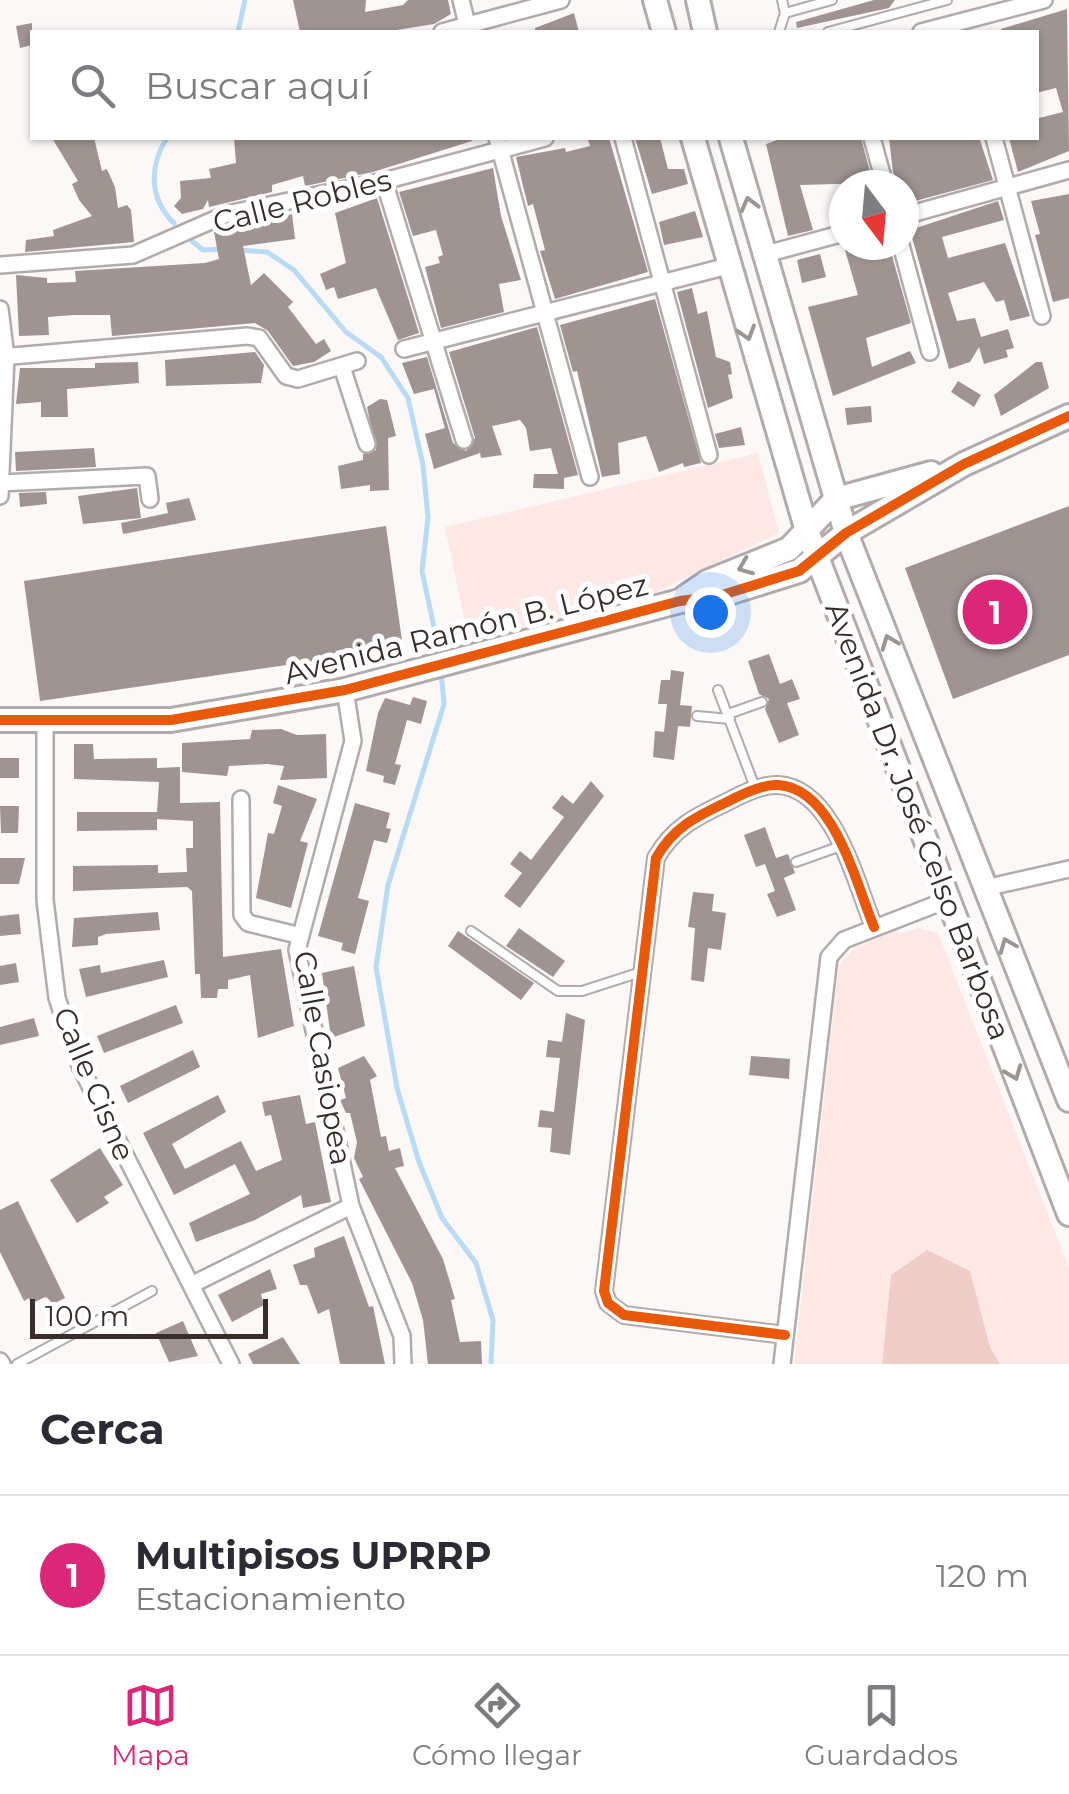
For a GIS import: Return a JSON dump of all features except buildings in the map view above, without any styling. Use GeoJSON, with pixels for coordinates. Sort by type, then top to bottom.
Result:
{"type":"FeatureCollection","features":[{"type":"Feature","properties":{"kind":"main road"},"geometry":{"type":"LineString","coordinates":[[655,0],[663,30]]}},
{"type":"Feature","properties":{"kind":"main road"},"geometry":{"type":"LineString","coordinates":[[698,0],[705,30]]}},
{"type":"Feature","properties":{"kind":"main road","name":"Avenida Dr. José Celso Barbosa"},"geometry":{"type":"LineString","coordinates":[[694,140],[806,530],[1068,1210]]}},
{"type":"Feature","properties":{"kind":"main road","name":"Avenida Dr. José Celso Barbosa"},"geometry":{"type":"LineString","coordinates":[[732,140],[846,533],[1069,1100]]}},
{"type":"Feature","properties":{"kind":"main road"},"geometry":{"type":"LineString","coordinates":[[836,499],[964,464],[1069,416]]}},
{"type":"Feature","properties":{"kind":"main road","name":"Avenida Ramón B. López"},"geometry":{"type":"LineString","coordinates":[[0,720],[172,720],[418,674],[680,600],[720,596],[799,570],[846,533],[964,464]]}},
{"type":"Feature","properties":{"kind":"main road","name":"Avenida Ramón B. López"},"geometry":{"type":"LineString","coordinates":[[680,600],[707,582],[789,549],[836,499]]}},
{"type":"Feature","properties":{"kind":"street"},"geometry":{"type":"LineString","coordinates":[[460,0],[468,29],[560,0]]}},
{"type":"Feature","properties":{"kind":"street"},"geometry":{"type":"LineString","coordinates":[[939,30],[965,27],[1044,0]]}},
{"type":"Feature","properties":{"kind":"street","name":"Calle Robles"},"geometry":{"type":"LineString","coordinates":[[0,265],[133,255],[227,214],[384,181],[499,143],[527,140]]}},
{"type":"Feature","properties":{"kind":"street"},"geometry":{"type":"LineString","coordinates":[[624,140],[709,455]]}},
{"type":"Feature","properties":{"kind":"street"},"geometry":{"type":"LineString","coordinates":[[873,140],[881,170]]}},
{"type":"Feature","properties":{"kind":"street"},"geometry":{"type":"LineString","coordinates":[[995,140],[1042,316]]}},
{"type":"Feature","properties":{"kind":"street"},"geometry":{"type":"LineString","coordinates":[[499,143],[590,477]]}},
{"type":"Feature","properties":{"kind":"street"},"geometry":{"type":"LineString","coordinates":[[919,212],[1069,170]]}},
{"type":"Feature","properties":{"kind":"street"},"geometry":{"type":"LineString","coordinates":[[384,181],[464,440]]}},
{"type":"Feature","properties":{"kind":"street"},"geometry":{"type":"LineString","coordinates":[[762,255],[829,236]]}},
{"type":"Feature","properties":{"kind":"street"},"geometry":{"type":"LineString","coordinates":[[905,260],[930,352]]}},
{"type":"Feature","properties":{"kind":"street"},"geometry":{"type":"LineString","coordinates":[[404,349],[728,266]]}},
{"type":"Feature","properties":{"kind":"street"},"geometry":{"type":"LineString","coordinates":[[0,309],[3,357],[0,496]]}},
{"type":"Feature","properties":{"kind":"street"},"geometry":{"type":"LineString","coordinates":[[3,357],[259,338],[286,376],[298,379],[350,364],[367,444]]}},
{"type":"Feature","properties":{"kind":"street"},"geometry":{"type":"LineString","coordinates":[[0,483],[147,476],[150,499]]}},
{"type":"Feature","properties":{"kind":"street","name":"Calle Casiopea"},"geometry":{"type":"LineString","coordinates":[[345,690],[353,742],[297,950],[351,1206],[402,1336],[402,1364]]}},
{"type":"Feature","properties":{"kind":"street","name":"Calle Cisne"},"geometry":{"type":"LineString","coordinates":[[46,721],[45,900],[57,998],[81,1068],[231,1364]]}},
{"type":"Feature","properties":{"kind":"street"},"geometry":{"type":"LineString","coordinates":[[785,1335],[624,1316],[608,1303],[604,1291],[656,858],[670,833],[756,790],[779,785],[808,796],[829,818],[874,927]]}},
{"type":"Feature","properties":{"kind":"street"},"geometry":{"type":"LineString","coordinates":[[241,799],[242,915],[248,924],[301,936]]}},
{"type":"Feature","properties":{"kind":"street"},"geometry":{"type":"LineString","coordinates":[[985,888],[1069,869]]}},
{"type":"Feature","properties":{"kind":"street"},"geometry":{"type":"LineString","coordinates":[[782,1364],[830,958],[844,940],[946,900]]}},
{"type":"Feature","properties":{"kind":"street"},"geometry":{"type":"LineString","coordinates":[[192,1285],[351,1206]]}},
{"type":"Feature","properties":{"kind":"lane"},"geometry":{"type":"LineString","coordinates":[[780,30],[785,13],[782,0]]}},
{"type":"Feature","properties":{"kind":"lane"},"geometry":{"type":"LineString","coordinates":[[785,13],[832,0]]}},
{"type":"Feature","properties":{"kind":"lane"},"geometry":{"type":"LineString","coordinates":[[835,30],[946,0]]}},
{"type":"Feature","properties":{"kind":"lane"},"geometry":{"type":"LineString","coordinates":[[718,690],[756,790]]}},
{"type":"Feature","properties":{"kind":"lane"},"geometry":{"type":"LineString","coordinates":[[698,716],[729,717],[762,702]]}},
{"type":"Feature","properties":{"kind":"lane"},"geometry":{"type":"LineString","coordinates":[[796,862],[841,846]]}},
{"type":"Feature","properties":{"kind":"lane"},"geometry":{"type":"LineString","coordinates":[[471,931],[558,991],[582,991],[641,972]]}},
{"type":"Feature","properties":{"kind":"lane"},"geometry":{"type":"LineString","coordinates":[[16,1364],[152,1291]]}},
{"type":"Feature","properties":{"kind":"shaded area"},"geometry":{"type":"Polygon","coordinates":[[[758,453],[779,533],[619,610],[471,651],[445,527],[758,453]]]}},
{"type":"Feature","properties":{"kind":"shaded area"},"geometry":{"type":"Polygon","coordinates":[[[918,928],[938,933],[1069,1268],[1069,1364],[1000,1364],[990,1347],[970,1272],[891,1275],[882,1364],[794,1364],[839,965],[855,948],[897,929],[900,934],[918,928]]]}},
{"type":"Feature","properties":{"kind":"shaded area"},"geometry":{"type":"Polygon","coordinates":[[[927,1250],[970,1271],[990,1347],[1000,1364],[882,1364],[891,1275],[927,1250]]]}},
{"type":"Feature","properties":{"kind":"waterway"},"geometry":{"type":"LineString","coordinates":[[238,30],[245,0]]}},
{"type":"Feature","properties":{"kind":"waterway"},"geometry":{"type":"LineString","coordinates":[[166,140],[157,160],[154,182],[160,204],[174,223]]}},
{"type":"Feature","properties":{"kind":"waterway"},"geometry":{"type":"LineString","coordinates":[[187,237],[203,250],[224,249]]}},
{"type":"Feature","properties":{"kind":"waterway"},"geometry":{"type":"LineString","coordinates":[[240,250],[267,252],[294,270],[346,332],[381,357],[408,398],[423,465],[428,517],[422,571],[440,655]]}},
{"type":"Feature","properties":{"kind":"waterway"},"geometry":{"type":"LineString","coordinates":[[441,671],[444,704],[388,885],[376,967],[397,1088],[419,1162],[442,1218],[476,1263],[493,1320],[491,1364]]}},
{"type":"Feature","properties":{"kind":"cycle path"},"geometry":{"type":"LineString","coordinates":[[0,720],[171,720],[345,690],[680,601],[719,596],[799,571],[846,533],[964,464],[1069,416]]}},
{"type":"Feature","properties":{"kind":"cycle path"},"geometry":{"type":"LineString","coordinates":[[785,1335],[624,1315],[608,1303],[604,1291],[656,858],[686,824],[738,796],[772,785],[797,790],[814,802],[840,841],[874,927]]}},
{"type":"Feature","properties":{"kind":"place","name":"Multipisos UPRRP"},"geometry":{"type":"Point","coordinates":[995,612]}}]}
